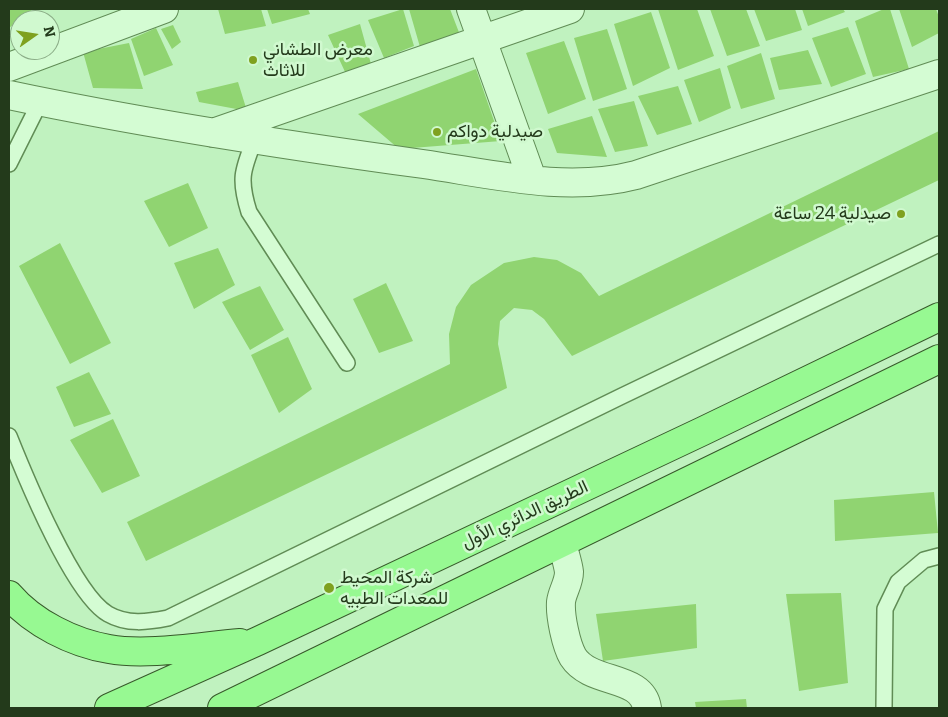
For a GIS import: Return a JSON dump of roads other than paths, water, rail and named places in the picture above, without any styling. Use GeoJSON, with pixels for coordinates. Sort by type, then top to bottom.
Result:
{"type":"FeatureCollection","features":[{"type":"Feature","properties":{"kind":"main road","name":"الطريق الدائري الأول"},"geometry":{"type":"LineString","coordinates":[[110,708],[258,641],[939,316]]}},
{"type":"Feature","properties":{"kind":"main road"},"geometry":{"type":"LineString","coordinates":[[222,708],[939,359]]}},
{"type":"Feature","properties":{"kind":"main road"},"geometry":{"type":"LineString","coordinates":[[9,595],[38,621],[75,640],[110,650],[157,650],[258,641]]}},
{"type":"Feature","properties":{"kind":"street"},"geometry":{"type":"LineString","coordinates":[[9,66],[164,9]]}},
{"type":"Feature","properties":{"kind":"street"},"geometry":{"type":"LineString","coordinates":[[471,9],[532,179]]}},
{"type":"Feature","properties":{"kind":"street"},"geometry":{"type":"LineString","coordinates":[[212,134],[570,9]]}},
{"type":"Feature","properties":{"kind":"street"},"geometry":{"type":"LineString","coordinates":[[9,95],[254,141],[532,179],[597,184],[636,176],[939,74]]}},
{"type":"Feature","properties":{"kind":"street"},"geometry":{"type":"LineString","coordinates":[[562,542],[569,572],[561,601],[562,623],[573,657],[587,670],[636,688],[646,700],[647,708]]}},
{"type":"Feature","properties":{"kind":"lane"},"geometry":{"type":"LineString","coordinates":[[9,164],[40,102]]}},
{"type":"Feature","properties":{"kind":"lane"},"geometry":{"type":"LineString","coordinates":[[254,141],[244,167],[242,189],[249,212],[347,363]]}},
{"type":"Feature","properties":{"kind":"lane"},"geometry":{"type":"LineString","coordinates":[[9,436],[25,476],[70,567],[94,602],[108,614],[144,623],[168,618],[622,396],[939,244]]}},
{"type":"Feature","properties":{"kind":"lane"},"geometry":{"type":"LineString","coordinates":[[884,708],[885,609],[898,582],[924,560],[939,556]]}},
{"type":"Feature","properties":{"kind":"place","name":"معرض الطشاني للاثاث"},"geometry":{"type":"Point","coordinates":[253,60]}},
{"type":"Feature","properties":{"kind":"place","name":"صيدلية دواكم"},"geometry":{"type":"Point","coordinates":[437,132]}},
{"type":"Feature","properties":{"kind":"place","name":"صيدلية 24 ساعة"},"geometry":{"type":"Point","coordinates":[901,214]}},
{"type":"Feature","properties":{"kind":"place","name":"شركة المحيط للمعدات الطبيه"},"geometry":{"type":"Point","coordinates":[329,588]}}]}
